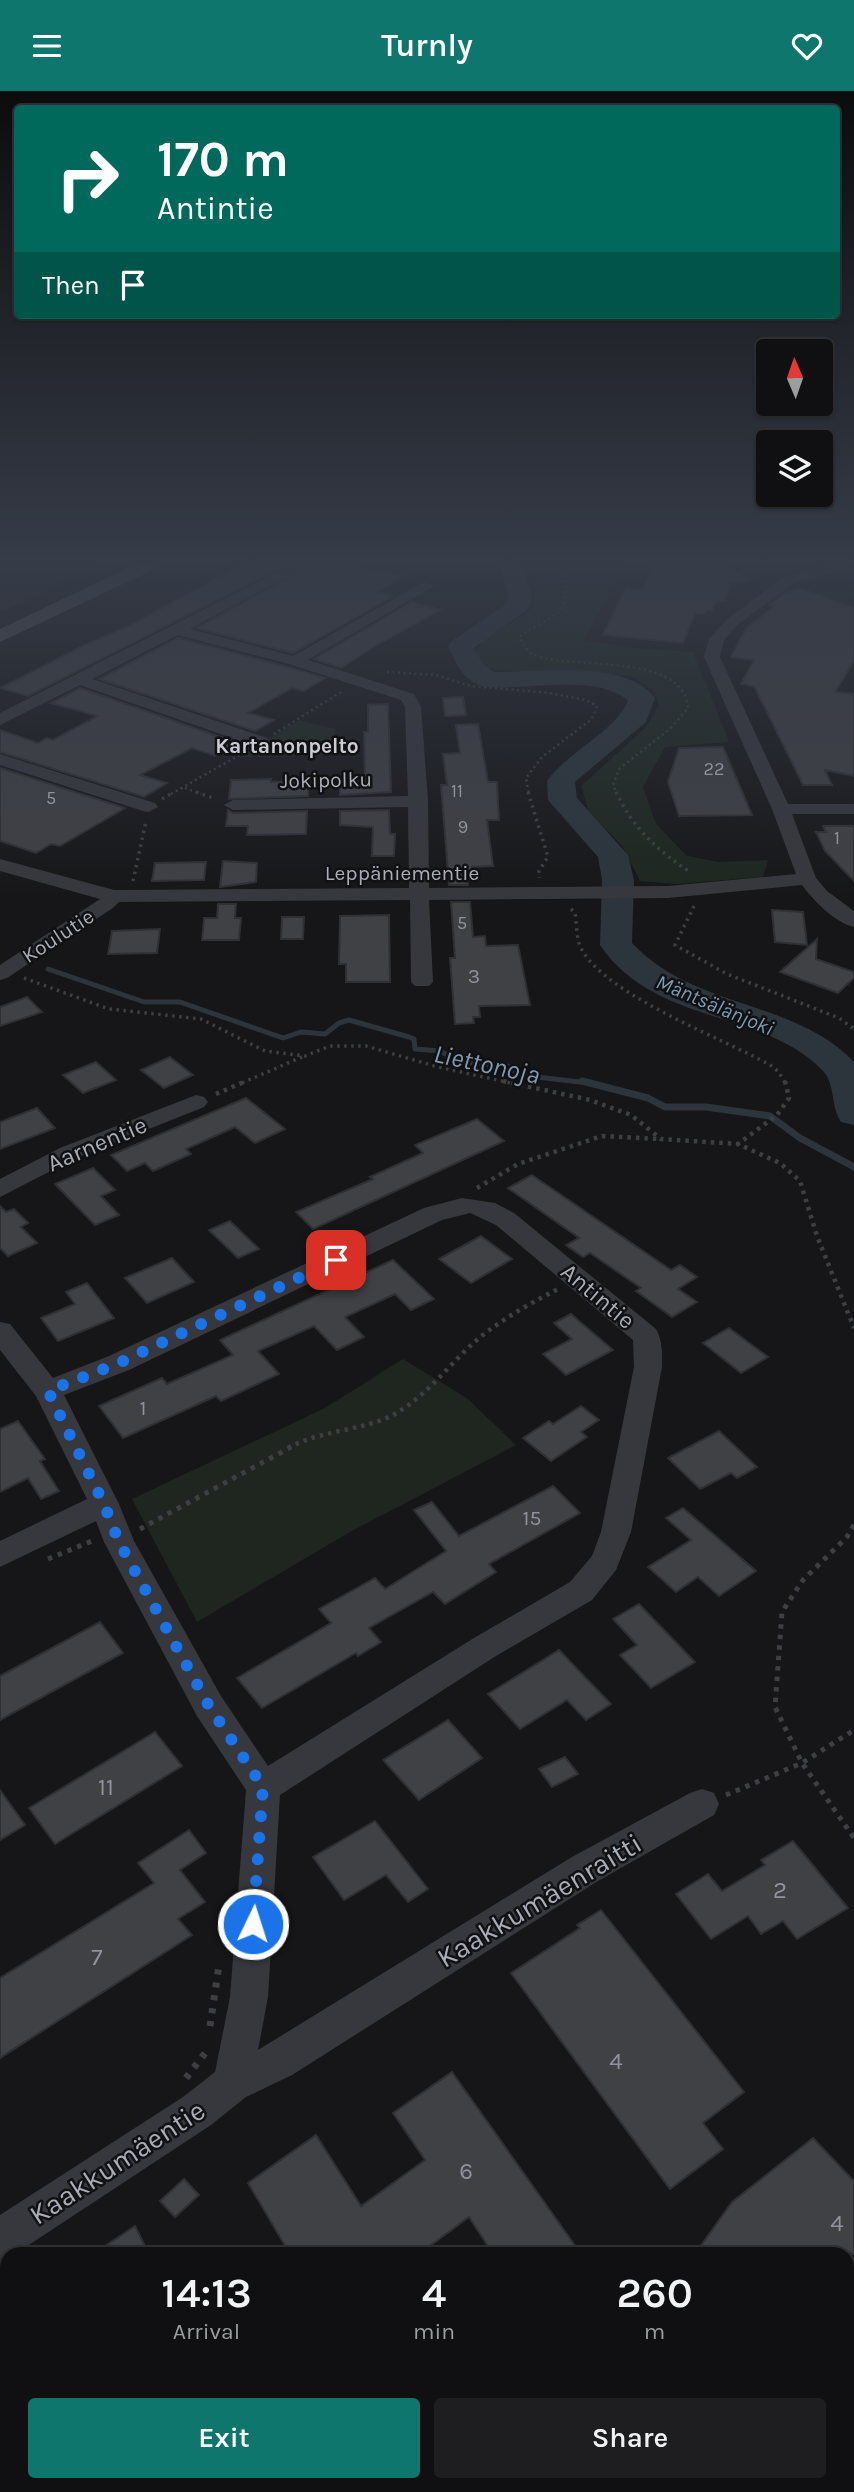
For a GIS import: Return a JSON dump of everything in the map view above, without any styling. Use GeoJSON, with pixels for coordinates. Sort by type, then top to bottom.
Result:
{"type":"FeatureCollection","features":[{"type":"Feature","properties":{"kind":"street"},"geometry":{"type":"LineString","coordinates":[[0,720],[83,676]]}},
{"type":"Feature","properties":{"kind":"street"},"geometry":{"type":"LineString","coordinates":[[344,676],[397,692],[408,698],[413,707],[419,801],[418,896],[422,982]]}},
{"type":"Feature","properties":{"kind":"street"},"geometry":{"type":"LineString","coordinates":[[721,676],[781,809],[807,879],[820,895],[854,921]]}},
{"type":"Feature","properties":{"kind":"street"},"geometry":{"type":"LineString","coordinates":[[77,679],[261,742]]}},
{"type":"Feature","properties":{"kind":"street"},"geometry":{"type":"LineString","coordinates":[[0,759],[149,807]]}},
{"type":"Feature","properties":{"kind":"street","name":"Jokipolku"},"geometry":{"type":"LineString","coordinates":[[233,805],[419,801]]}},
{"type":"Feature","properties":{"kind":"street"},"geometry":{"type":"LineString","coordinates":[[781,809],[854,809]]}},
{"type":"Feature","properties":{"kind":"street","name":"Leppäniementie"},"geometry":{"type":"LineString","coordinates":[[0,865],[124,897],[668,892],[807,879]]}},
{"type":"Feature","properties":{"kind":"street","name":"Koulutie"},"geometry":{"type":"LineString","coordinates":[[7,975],[96,911],[124,897]]}},
{"type":"Feature","properties":{"kind":"street","name":"Aarnentie"},"geometry":{"type":"LineString","coordinates":[[0,1189],[68,1153],[196,1102]]}},
{"type":"Feature","properties":{"kind":"street"},"geometry":{"type":"LineString","coordinates":[[48,1391],[119,1363],[433,1214],[466,1203]]}},
{"type":"Feature","properties":{"kind":"street","name":"Antintie"},"geometry":{"type":"LineString","coordinates":[[263,1787],[485,1647],[581,1591],[605,1562],[616,1532],[649,1367],[646,1336],[505,1219],[488,1208],[466,1203]]}},
{"type":"Feature","properties":{"kind":"street"},"geometry":{"type":"LineString","coordinates":[[0,1331],[48,1391],[99,1531],[263,1787],[248,1997],[232,2083]]}},
{"type":"Feature","properties":{"kind":"street"},"geometry":{"type":"LineString","coordinates":[[0,1555],[99,1531]]}},
{"type":"Feature","properties":{"kind":"street","name":"Kaakkumäenraitti"},"geometry":{"type":"LineString","coordinates":[[232,2083],[278,2061],[585,1869],[702,1804]]}},
{"type":"Feature","properties":{"kind":"street","name":"Kaakkumäentie"},"geometry":{"type":"LineString","coordinates":[[0,2239],[197,2111],[232,2083]]}},
{"type":"Feature","properties":{"kind":"path"},"geometry":{"type":"LineString","coordinates":[[124,897],[132,888],[149,807],[371,676]]}},
{"type":"Feature","properties":{"kind":"path"},"geometry":{"type":"LineString","coordinates":[[439,676],[471,686],[586,699],[597,706],[592,719],[541,757],[526,778],[532,809],[545,835],[548,857],[539,871],[540,895],[542,900],[569,906],[575,913],[582,950],[623,990],[778,1070],[786,1081],[789,1098],[777,1115],[738,1144]]}},
{"type":"Feature","properties":{"kind":"path"},"geometry":{"type":"LineString","coordinates":[[653,676],[670,682],[683,692],[688,708],[671,728],[619,769],[613,785],[622,809],[641,833],[666,857],[703,880],[694,898],[694,913],[679,930],[675,945],[693,958],[745,983],[852,1024],[854,1029]]}},
{"type":"Feature","properties":{"kind":"path"},"geometry":{"type":"LineString","coordinates":[[184,787],[233,805]]}},
{"type":"Feature","properties":{"kind":"path"},"geometry":{"type":"LineString","coordinates":[[7,975],[109,1009],[201,1019],[265,1051],[305,1056]]}},
{"type":"Feature","properties":{"kind":"path"},"geometry":{"type":"LineString","coordinates":[[196,1102],[330,1046],[366,1046],[438,1067],[590,1100],[631,1115],[661,1139]]}},
{"type":"Feature","properties":{"kind":"path"},"geometry":{"type":"LineString","coordinates":[[466,1203],[477,1189],[518,1164],[574,1143],[602,1136],[738,1144],[780,1163],[800,1181],[817,1236],[854,1328]]}},
{"type":"Feature","properties":{"kind":"path"},"geometry":{"type":"LineString","coordinates":[[37,1564],[99,1531],[304,1439],[390,1416],[429,1389],[470,1346],[489,1332],[527,1305],[578,1279]]}},
{"type":"Feature","properties":{"kind":"path"},"geometry":{"type":"LineString","coordinates":[[854,1525],[846,1537],[803,1580],[782,1612],[775,1707],[802,1763],[854,1838]]}},
{"type":"Feature","properties":{"kind":"path"},"geometry":{"type":"LineString","coordinates":[[702,1804],[750,1787],[802,1763],[854,1730]]}},
{"type":"Feature","properties":{"kind":"path"},"geometry":{"type":"LineString","coordinates":[[183,2081],[206,2053],[220,1957]]}},
{"type":"Feature","properties":{"kind":"shaded area"},"geometry":{"type":"Polygon","coordinates":[[[631,676],[703,676],[729,742],[665,747],[643,787],[656,824],[687,856],[719,862],[768,860],[763,877],[676,884],[640,881],[623,847],[589,812],[581,786],[646,727],[659,706],[655,692],[631,676]]]}},
{"type":"Feature","properties":{"kind":"shaded area"},"geometry":{"type":"Polygon","coordinates":[[[299,720],[335,729],[335,750],[319,756],[240,757],[299,720]]]}},
{"type":"Feature","properties":{"kind":"shaded area"},"geometry":{"type":"Polygon","coordinates":[[[403,1359],[468,1399],[516,1445],[350,1532],[197,1622],[132,1499],[325,1408],[403,1359]]]}},
{"type":"Feature","properties":{"kind":"building"},"geometry":{"type":"Polygon","coordinates":[[[24,676],[67,676],[28,696],[0,688],[24,676]]]}},
{"type":"Feature","properties":{"kind":"building"},"geometry":{"type":"Polygon","coordinates":[[[105,676],[325,678],[304,691],[292,688],[248,713],[274,720],[255,731],[99,679],[105,676]]]}},
{"type":"Feature","properties":{"kind":"building"},"geometry":{"type":"Polygon","coordinates":[[[745,676],[845,676],[835,692],[854,694],[854,776],[825,770],[832,785],[803,785],[754,686],[741,684],[745,676]]]}},
{"type":"Feature","properties":{"kind":"building"},"geometry":{"type":"Polygon","coordinates":[[[80,688],[237,743],[216,756],[192,748],[140,775],[167,783],[144,797],[0,752],[0,730],[38,743],[47,738],[53,740],[98,716],[51,703],[80,688]]]}},
{"type":"Feature","properties":{"kind":"building"},"geometry":{"type":"Polygon","coordinates":[[[463,697],[466,715],[445,716],[443,698],[463,697]]]}},
{"type":"Feature","properties":{"kind":"building"},"geometry":{"type":"Polygon","coordinates":[[[388,704],[391,792],[340,795],[340,781],[361,781],[361,778],[365,778],[364,732],[368,732],[368,705],[388,704]]]}},
{"type":"Feature","properties":{"kind":"building"},"geometry":{"type":"Polygon","coordinates":[[[478,724],[488,782],[497,782],[499,820],[487,820],[493,866],[472,867],[473,878],[467,878],[468,885],[449,885],[441,785],[447,785],[443,754],[460,753],[456,725],[478,724]]]}},
{"type":"Feature","properties":{"kind":"building"},"geometry":{"type":"Polygon","coordinates":[[[723,747],[752,815],[679,816],[668,782],[679,748],[723,747]]]}},
{"type":"Feature","properties":{"kind":"building"},"geometry":{"type":"Polygon","coordinates":[[[0,768],[125,808],[60,846],[51,844],[36,853],[0,841],[0,768]]]}},
{"type":"Feature","properties":{"kind":"building"},"geometry":{"type":"Polygon","coordinates":[[[271,779],[271,782],[308,781],[308,796],[229,799],[231,780],[271,779]]]}},
{"type":"Feature","properties":{"kind":"building"},"geometry":{"type":"Polygon","coordinates":[[[228,810],[233,813],[307,811],[306,834],[247,835],[248,826],[226,826],[228,810]]]}},
{"type":"Feature","properties":{"kind":"building"},"geometry":{"type":"Polygon","coordinates":[[[389,810],[390,834],[395,834],[394,856],[372,856],[373,827],[340,825],[340,811],[389,810]]]}},
{"type":"Feature","properties":{"kind":"building"},"geometry":{"type":"Polygon","coordinates":[[[823,826],[854,826],[854,881],[825,851],[816,832],[826,832],[823,826]]]}},
{"type":"Feature","properties":{"kind":"building"},"geometry":{"type":"Polygon","coordinates":[[[223,861],[257,863],[256,882],[220,887],[223,861]]]}},
{"type":"Feature","properties":{"kind":"building"},"geometry":{"type":"Polygon","coordinates":[[[206,862],[204,880],[152,881],[155,863],[206,862]]]}},
{"type":"Feature","properties":{"kind":"building"},"geometry":{"type":"Polygon","coordinates":[[[451,902],[470,902],[473,937],[485,936],[486,946],[518,945],[530,1005],[479,1006],[480,1017],[473,1017],[474,1023],[455,1024],[450,958],[455,958],[451,902]]]}},
{"type":"Feature","properties":{"kind":"building"},"geometry":{"type":"Polygon","coordinates":[[[218,904],[236,904],[235,918],[241,918],[239,940],[202,940],[204,918],[217,918],[218,904]]]}},
{"type":"Feature","properties":{"kind":"building"},"geometry":{"type":"Polygon","coordinates":[[[772,910],[803,912],[807,945],[775,942],[772,910]]]}},
{"type":"Feature","properties":{"kind":"building"},"geometry":{"type":"Polygon","coordinates":[[[389,915],[390,982],[346,982],[346,964],[339,964],[340,916],[389,915]]]}},
{"type":"Feature","properties":{"kind":"building"},"geometry":{"type":"Polygon","coordinates":[[[282,917],[304,917],[303,939],[281,939],[282,917]]]}},
{"type":"Feature","properties":{"kind":"building"},"geometry":{"type":"Polygon","coordinates":[[[160,929],[157,953],[108,954],[112,931],[160,929]]]}},
{"type":"Feature","properties":{"kind":"building"},"geometry":{"type":"Polygon","coordinates":[[[817,939],[816,959],[854,972],[854,978],[838,993],[780,972],[817,939]]]}},
{"type":"Feature","properties":{"kind":"building"},"geometry":{"type":"Polygon","coordinates":[[[27,997],[42,1012],[0,1026],[0,1007],[27,997]]]}},
{"type":"Feature","properties":{"kind":"building"},"geometry":{"type":"Polygon","coordinates":[[[170,1057],[193,1075],[164,1088],[141,1070],[170,1057]]]}},
{"type":"Feature","properties":{"kind":"building"},"geometry":{"type":"Polygon","coordinates":[[[96,1062],[116,1080],[83,1093],[63,1075],[96,1062]]]}},
{"type":"Feature","properties":{"kind":"building"},"geometry":{"type":"Polygon","coordinates":[[[246,1098],[285,1129],[255,1143],[235,1127],[186,1149],[191,1154],[153,1171],[145,1163],[127,1171],[111,1155],[246,1098]]]}},
{"type":"Feature","properties":{"kind":"building"},"geometry":{"type":"Polygon","coordinates":[[[37,1108],[55,1128],[0,1149],[0,1122],[37,1108]]]}},
{"type":"Feature","properties":{"kind":"building"},"geometry":{"type":"Polygon","coordinates":[[[477,1119],[504,1141],[313,1229],[296,1212],[373,1179],[370,1177],[423,1153],[415,1145],[477,1119]]]}},
{"type":"Feature","properties":{"kind":"building"},"geometry":{"type":"Polygon","coordinates":[[[93,1168],[115,1190],[101,1196],[119,1215],[95,1225],[55,1184],[93,1168]]]}},
{"type":"Feature","properties":{"kind":"building"},"geometry":{"type":"Polygon","coordinates":[[[532,1175],[671,1270],[680,1265],[697,1277],[678,1289],[697,1302],[672,1317],[636,1291],[641,1288],[590,1253],[583,1257],[566,1245],[579,1238],[508,1188],[532,1175]]]}},
{"type":"Feature","properties":{"kind":"building"},"geometry":{"type":"Polygon","coordinates":[[[0,1206],[6,1212],[14,1209],[28,1223],[21,1227],[37,1243],[8,1256],[0,1248],[0,1206]]]}},
{"type":"Feature","properties":{"kind":"building"},"geometry":{"type":"Polygon","coordinates":[[[230,1221],[259,1249],[238,1258],[209,1230],[230,1221]]]}},
{"type":"Feature","properties":{"kind":"building"},"geometry":{"type":"Polygon","coordinates":[[[481,1236],[512,1259],[471,1283],[439,1259],[481,1236]]]}},
{"type":"Feature","properties":{"kind":"building"},"geometry":{"type":"Polygon","coordinates":[[[172,1258],[194,1282],[147,1303],[125,1278],[172,1258]]]}},
{"type":"Feature","properties":{"kind":"building"},"geometry":{"type":"Polygon","coordinates":[[[393,1260],[434,1299],[411,1310],[395,1294],[345,1317],[364,1337],[337,1350],[314,1326],[258,1351],[279,1374],[221,1401],[216,1396],[123,1438],[99,1406],[162,1378],[167,1384],[233,1355],[220,1340],[393,1260]]]}},
{"type":"Feature","properties":{"kind":"building"},"geometry":{"type":"Polygon","coordinates":[[[87,1283],[114,1318],[58,1341],[41,1318],[75,1304],[66,1292],[87,1283]]]}},
{"type":"Feature","properties":{"kind":"building"},"geometry":{"type":"Polygon","coordinates":[[[571,1314],[613,1350],[566,1375],[543,1354],[572,1339],[554,1323],[571,1314]]]}},
{"type":"Feature","properties":{"kind":"building"},"geometry":{"type":"Polygon","coordinates":[[[729,1328],[768,1357],[741,1373],[703,1343],[729,1328]]]}},
{"type":"Feature","properties":{"kind":"building"},"geometry":{"type":"Polygon","coordinates":[[[581,1406],[599,1420],[581,1432],[587,1437],[551,1461],[523,1438],[549,1421],[553,1424],[581,1406]]]}},
{"type":"Feature","properties":{"kind":"building"},"geometry":{"type":"Polygon","coordinates":[[[18,1421],[45,1459],[40,1461],[59,1491],[41,1499],[28,1478],[0,1492],[0,1429],[18,1421]]]}},
{"type":"Feature","properties":{"kind":"building"},"geometry":{"type":"Polygon","coordinates":[[[719,1431],[757,1467],[737,1478],[731,1473],[700,1489],[668,1458],[719,1431]]]}},
{"type":"Feature","properties":{"kind":"building"},"geometry":{"type":"Polygon","coordinates":[[[553,1486],[580,1513],[489,1564],[496,1572],[445,1604],[433,1592],[369,1628],[381,1642],[358,1656],[356,1653],[262,1708],[237,1678],[331,1623],[319,1609],[375,1578],[385,1589],[446,1551],[414,1510],[432,1502],[459,1536],[553,1486]]]}},
{"type":"Feature","properties":{"kind":"building"},"geometry":{"type":"Polygon","coordinates":[[[683,1508],[756,1571],[719,1596],[698,1577],[676,1592],[648,1567],[691,1540],[666,1518],[683,1508]]]}},
{"type":"Feature","properties":{"kind":"building"},"geometry":{"type":"Polygon","coordinates":[[[639,1604],[695,1662],[651,1688],[620,1655],[637,1645],[613,1619],[639,1604]]]}},
{"type":"Feature","properties":{"kind":"building"},"geometry":{"type":"Polygon","coordinates":[[[100,1622],[123,1653],[0,1720],[0,1676],[100,1622]]]}},
{"type":"Feature","properties":{"kind":"building"},"geometry":{"type":"Polygon","coordinates":[[[559,1650],[611,1704],[586,1720],[567,1700],[520,1729],[488,1694],[559,1650]]]}},
{"type":"Feature","properties":{"kind":"building"},"geometry":{"type":"Polygon","coordinates":[[[448,1720],[482,1758],[419,1800],[383,1760],[448,1720]]]}},
{"type":"Feature","properties":{"kind":"building"},"geometry":{"type":"Polygon","coordinates":[[[155,1732],[182,1766],[55,1844],[29,1808],[155,1732]]]}},
{"type":"Feature","properties":{"kind":"building"},"geometry":{"type":"Polygon","coordinates":[[[565,1757],[578,1774],[552,1787],[539,1769],[565,1757]]]}},
{"type":"Feature","properties":{"kind":"building"},"geometry":{"type":"Polygon","coordinates":[[[0,1790],[25,1825],[0,1840],[0,1790]]]}},
{"type":"Feature","properties":{"kind":"building"},"geometry":{"type":"Polygon","coordinates":[[[375,1821],[428,1889],[408,1902],[386,1875],[344,1900],[313,1857],[375,1821]]]}},
{"type":"Feature","properties":{"kind":"building"},"geometry":{"type":"Polygon","coordinates":[[[189,1830],[206,1853],[180,1870],[205,1902],[178,1919],[192,1935],[0,2058],[0,1978],[154,1883],[138,1863],[189,1830]]]}},
{"type":"Feature","properties":{"kind":"building"},"geometry":{"type":"Polygon","coordinates":[[[793,1841],[848,1908],[797,1939],[783,1921],[761,1934],[748,1916],[711,1939],[676,1894],[708,1874],[722,1891],[765,1865],[761,1860],[793,1841]]]}},
{"type":"Feature","properties":{"kind":"building"},"geometry":{"type":"Polygon","coordinates":[[[601,1910],[744,2092],[703,2123],[723,2149],[670,2189],[511,1973],[580,1928],[577,1925],[601,1910]]]}},
{"type":"Feature","properties":{"kind":"building"},"geometry":{"type":"Polygon","coordinates":[[[452,2072],[576,2247],[488,2247],[469,2217],[428,2247],[286,2247],[248,2183],[316,2135],[361,2206],[425,2160],[393,2113],[452,2072]]]}},
{"type":"Feature","properties":{"kind":"building"},"geometry":{"type":"Polygon","coordinates":[[[813,2138],[854,2181],[854,2247],[700,2247],[732,2202],[813,2138]]]}},
{"type":"Feature","properties":{"kind":"building"},"geometry":{"type":"Polygon","coordinates":[[[184,2179],[199,2195],[175,2217],[160,2201],[184,2179]]]}},
{"type":"Feature","properties":{"kind":"building"},"geometry":{"type":"Polygon","coordinates":[[[135,2226],[146,2247],[104,2247],[135,2226]]]}},
{"type":"Feature","properties":{"kind":"waterway","name":"Mäntsälänjoki"},"geometry":{"type":"LineString","coordinates":[[482,676],[491,680],[564,678],[601,681],[617,684],[642,698],[637,716],[577,764],[561,781],[563,800],[613,855],[618,880],[616,945],[643,972],[669,988],[773,1026],[821,1051],[843,1073],[854,1114]]}},
{"type":"Feature","properties":{"kind":"waterway","name":"Liettonoja"},"geometry":{"type":"LineString","coordinates":[[48,969],[144,1002],[180,1002],[283,1038],[301,1032],[325,1034],[339,1023],[349,1020],[409,1037],[414,1039],[415,1049],[440,1051],[460,1062],[508,1066],[519,1075],[589,1083]]}},
{"type":"Feature","properties":{"kind":"waterway","name":"Liettonoja"},"geometry":{"type":"LineString","coordinates":[[582,1081],[648,1098],[665,1107],[706,1107],[770,1116],[800,1138],[854,1167]]}},
{"type":"Feature","properties":{"kind":"district","name":"Kartanonpelto"},"geometry":{"type":"Point","coordinates":[287,746]}},
{"type":"Feature","properties":{"kind":"route"},"geometry":{"type":"LineString","coordinates":[[253,1924],[263,1787],[209,1706],[119,1542],[104,1504],[48,1391],[119,1363],[336,1260]]}}]}
